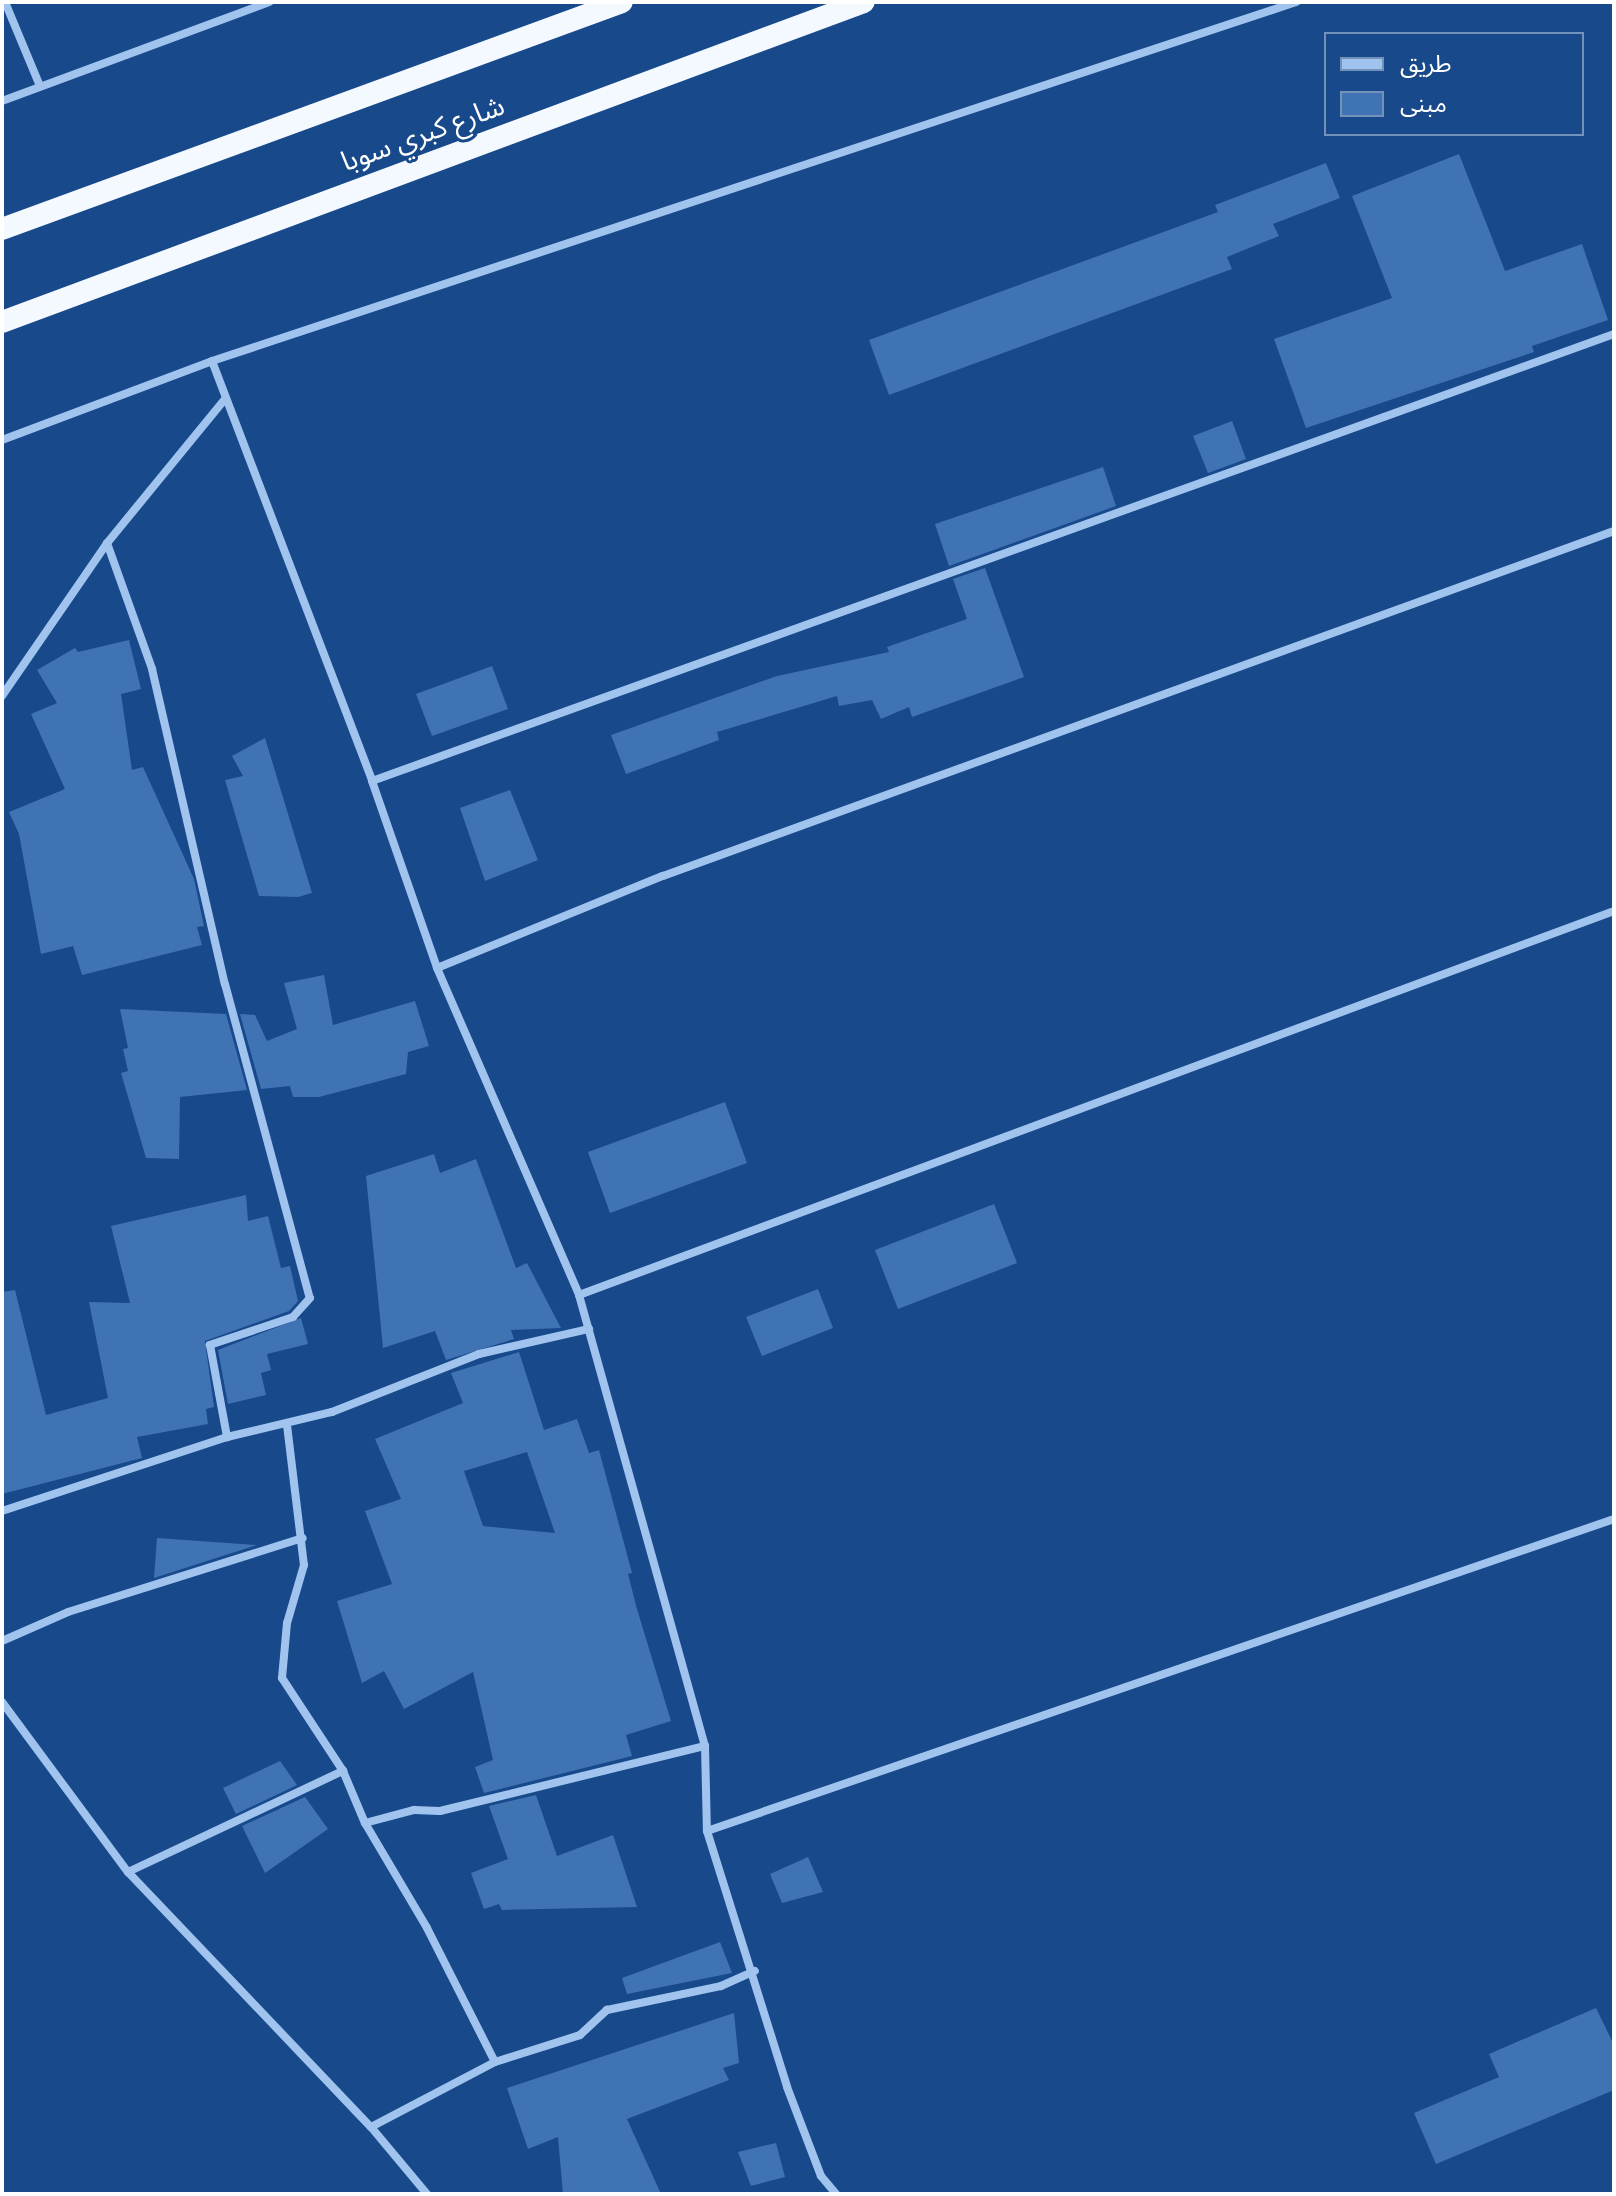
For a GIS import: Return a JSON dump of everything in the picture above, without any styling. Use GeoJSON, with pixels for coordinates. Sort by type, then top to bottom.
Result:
{"type":"FeatureCollection","features":[{"type":"Feature","properties":{"kind":"highway","name":"شارع كبري سوبا"},"geometry":{"type":"LineString","coordinates":[[2,229],[622,2]]}},
{"type":"Feature","properties":{"kind":"highway","name":"شارع كبري سوبا"},"geometry":{"type":"LineString","coordinates":[[2,322],[864,2]]}},
{"type":"Feature","properties":{"kind":"street"},"geometry":{"type":"LineString","coordinates":[[5,2],[40,86]]}},
{"type":"Feature","properties":{"kind":"street"},"geometry":{"type":"LineString","coordinates":[[2,101],[269,2]]}},
{"type":"Feature","properties":{"kind":"street"},"geometry":{"type":"LineString","coordinates":[[2,440],[212,361],[1296,2]]}},
{"type":"Feature","properties":{"kind":"street"},"geometry":{"type":"LineString","coordinates":[[372,781],[1614,334]]}},
{"type":"Feature","properties":{"kind":"street"},"geometry":{"type":"LineString","coordinates":[[212,361],[372,781],[437,968],[579,1295],[705,1746],[707,1831],[755,1971],[787,2087],[821,2176],[836,2194]]}},
{"type":"Feature","properties":{"kind":"street"},"geometry":{"type":"LineString","coordinates":[[2,696],[107,543],[225,399]]}},
{"type":"Feature","properties":{"kind":"street"},"geometry":{"type":"LineString","coordinates":[[437,968],[663,876],[1614,531]]}},
{"type":"Feature","properties":{"kind":"street"},"geometry":{"type":"LineString","coordinates":[[107,543],[152,669],[225,984],[310,1298],[293,1317],[210,1345],[227,1437]]}},
{"type":"Feature","properties":{"kind":"street"},"geometry":{"type":"LineString","coordinates":[[579,1295],[1614,911]]}},
{"type":"Feature","properties":{"kind":"street"},"geometry":{"type":"LineString","coordinates":[[2,1511],[227,1437],[287,1425],[466,1358],[589,1329]]}},
{"type":"Feature","properties":{"kind":"street"},"geometry":{"type":"LineString","coordinates":[[287,1425],[304,1565],[287,1623],[282,1678],[343,1771],[365,1823],[427,1928],[495,2062]]}},
{"type":"Feature","properties":{"kind":"street"},"geometry":{"type":"LineString","coordinates":[[707,1831],[1614,1519]]}},
{"type":"Feature","properties":{"kind":"street"},"geometry":{"type":"LineString","coordinates":[[2,1641],[68,1612],[303,1538]]}},
{"type":"Feature","properties":{"kind":"street"},"geometry":{"type":"LineString","coordinates":[[2,1702],[128,1872],[371,2127],[427,2194]]}},
{"type":"Feature","properties":{"kind":"street"},"geometry":{"type":"LineString","coordinates":[[365,1823],[414,1810],[440,1811],[705,1746]]}},
{"type":"Feature","properties":{"kind":"street"},"geometry":{"type":"LineString","coordinates":[[128,1872],[343,1771]]}},
{"type":"Feature","properties":{"kind":"street"},"geometry":{"type":"LineString","coordinates":[[371,2127],[495,2062],[580,2035],[607,2010],[721,1986],[755,1971]]}},
{"type":"Feature","properties":{"kind":"building"},"geometry":{"type":"Polygon","coordinates":[[[1459,154],[1505,271],[1582,244],[1608,320],[1532,346],[1534,352],[1306,428],[1274,339],[1392,298],[1352,196],[1459,154]]]}},
{"type":"Feature","properties":{"kind":"building"},"geometry":{"type":"Polygon","coordinates":[[[1326,163],[1340,198],[1273,224],[1279,236],[1227,257],[1232,269],[889,395],[869,340],[1218,212],[1215,205],[1326,163]]]}},
{"type":"Feature","properties":{"kind":"building"},"geometry":{"type":"Polygon","coordinates":[[[1232,421],[1246,459],[1208,473],[1193,436],[1232,421]]]}},
{"type":"Feature","properties":{"kind":"building"},"geometry":{"type":"Polygon","coordinates":[[[1103,467],[1116,506],[949,566],[935,524],[1103,467]]]}},
{"type":"Feature","properties":{"kind":"building"},"geometry":{"type":"Polygon","coordinates":[[[985,568],[1024,677],[912,717],[909,707],[881,719],[872,700],[839,706],[837,696],[717,732],[719,740],[626,774],[611,735],[777,676],[889,652],[887,647],[967,619],[953,579],[985,568]]]}},
{"type":"Feature","properties":{"kind":"building"},"geometry":{"type":"Polygon","coordinates":[[[129,640],[141,689],[121,694],[132,770],[143,767],[194,879],[204,926],[197,927],[202,945],[82,975],[73,946],[41,954],[19,834],[9,812],[65,789],[31,714],[57,703],[37,670],[75,648],[78,652],[129,640]]]}},
{"type":"Feature","properties":{"kind":"building"},"geometry":{"type":"Polygon","coordinates":[[[492,666],[508,709],[432,736],[416,694],[492,666]]]}},
{"type":"Feature","properties":{"kind":"building"},"geometry":{"type":"Polygon","coordinates":[[[265,738],[312,893],[298,897],[259,896],[225,780],[243,776],[232,756],[265,738]]]}},
{"type":"Feature","properties":{"kind":"building"},"geometry":{"type":"Polygon","coordinates":[[[510,790],[538,860],[485,881],[460,808],[510,790]]]}},
{"type":"Feature","properties":{"kind":"building"},"geometry":{"type":"Polygon","coordinates":[[[324,975],[333,1025],[415,1001],[429,1046],[408,1052],[406,1074],[319,1097],[293,1097],[290,1086],[261,1089],[240,1014],[255,1015],[267,1041],[297,1029],[284,983],[324,975]]]}},
{"type":"Feature","properties":{"kind":"building"},"geometry":{"type":"Polygon","coordinates":[[[120,1009],[226,1014],[247,1090],[180,1097],[179,1159],[146,1158],[121,1073],[128,1071],[123,1049],[128,1048],[120,1009]]]}},
{"type":"Feature","properties":{"kind":"building"},"geometry":{"type":"Polygon","coordinates":[[[725,1102],[747,1163],[610,1213],[588,1152],[725,1102]]]}},
{"type":"Feature","properties":{"kind":"building"},"geometry":{"type":"Polygon","coordinates":[[[434,1154],[440,1173],[476,1159],[516,1268],[527,1263],[561,1328],[511,1330],[514,1339],[446,1360],[435,1331],[383,1348],[366,1176],[434,1154]]]}},
{"type":"Feature","properties":{"kind":"building"},"geometry":{"type":"Polygon","coordinates":[[[246,1195],[248,1221],[268,1216],[281,1268],[290,1266],[298,1301],[289,1311],[205,1341],[214,1407],[206,1409],[208,1424],[137,1437],[142,1458],[2,1494],[2,1292],[15,1290],[46,1415],[108,1398],[89,1302],[130,1303],[111,1226],[246,1195]]]}},
{"type":"Feature","properties":{"kind":"building"},"geometry":{"type":"Polygon","coordinates":[[[994,1204],[1017,1263],[898,1309],[875,1250],[994,1204]]]}},
{"type":"Feature","properties":{"kind":"building"},"geometry":{"type":"Polygon","coordinates":[[[818,1289],[833,1328],[762,1356],[746,1317],[818,1289]]]}},
{"type":"Feature","properties":{"kind":"building"},"geometry":{"type":"Polygon","coordinates":[[[301,1318],[308,1344],[267,1354],[271,1370],[261,1373],[266,1395],[228,1404],[218,1350],[301,1318]]]}},
{"type":"Feature","properties":{"kind":"building"},"geometry":{"type":"Polygon","coordinates":[[[519,1352],[544,1430],[577,1419],[589,1453],[599,1450],[632,1573],[628,1574],[637,1609],[671,1721],[626,1735],[632,1756],[484,1793],[475,1767],[493,1760],[473,1672],[404,1709],[384,1671],[362,1683],[337,1601],[392,1584],[365,1511],[401,1499],[375,1439],[463,1403],[451,1373],[519,1352]],[[527,1452],[464,1471],[483,1526],[555,1533],[527,1452]]]}},
{"type":"Feature","properties":{"kind":"building"},"geometry":{"type":"Polygon","coordinates":[[[157,1538],[257,1545],[154,1578],[157,1538]]]}},
{"type":"Feature","properties":{"kind":"building"},"geometry":{"type":"Polygon","coordinates":[[[280,1761],[297,1785],[236,1814],[223,1788],[280,1761]]]}},
{"type":"Feature","properties":{"kind":"building"},"geometry":{"type":"Polygon","coordinates":[[[536,1795],[557,1856],[613,1835],[637,1907],[502,1910],[499,1904],[484,1909],[471,1873],[508,1859],[489,1806],[536,1795]]]}},
{"type":"Feature","properties":{"kind":"building"},"geometry":{"type":"Polygon","coordinates":[[[305,1797],[328,1829],[265,1873],[242,1826],[305,1797]]]}},
{"type":"Feature","properties":{"kind":"building"},"geometry":{"type":"Polygon","coordinates":[[[808,1857],[823,1892],[782,1903],[770,1874],[808,1857]]]}},
{"type":"Feature","properties":{"kind":"building"},"geometry":{"type":"Polygon","coordinates":[[[720,1942],[732,1973],[627,1994],[622,1978],[720,1942]]]}},
{"type":"Feature","properties":{"kind":"building"},"geometry":{"type":"Polygon","coordinates":[[[1596,2008],[1614,2045],[1614,2090],[1436,2164],[1414,2113],[1499,2077],[1489,2054],[1596,2008]]]}},
{"type":"Feature","properties":{"kind":"building"},"geometry":{"type":"Polygon","coordinates":[[[734,2013],[739,2063],[723,2068],[729,2080],[627,2119],[661,2194],[563,2194],[558,2137],[528,2149],[507,2088],[734,2013]]]}},
{"type":"Feature","properties":{"kind":"building"},"geometry":{"type":"Polygon","coordinates":[[[776,2143],[785,2177],[751,2186],[738,2152],[776,2143]]]}}]}
